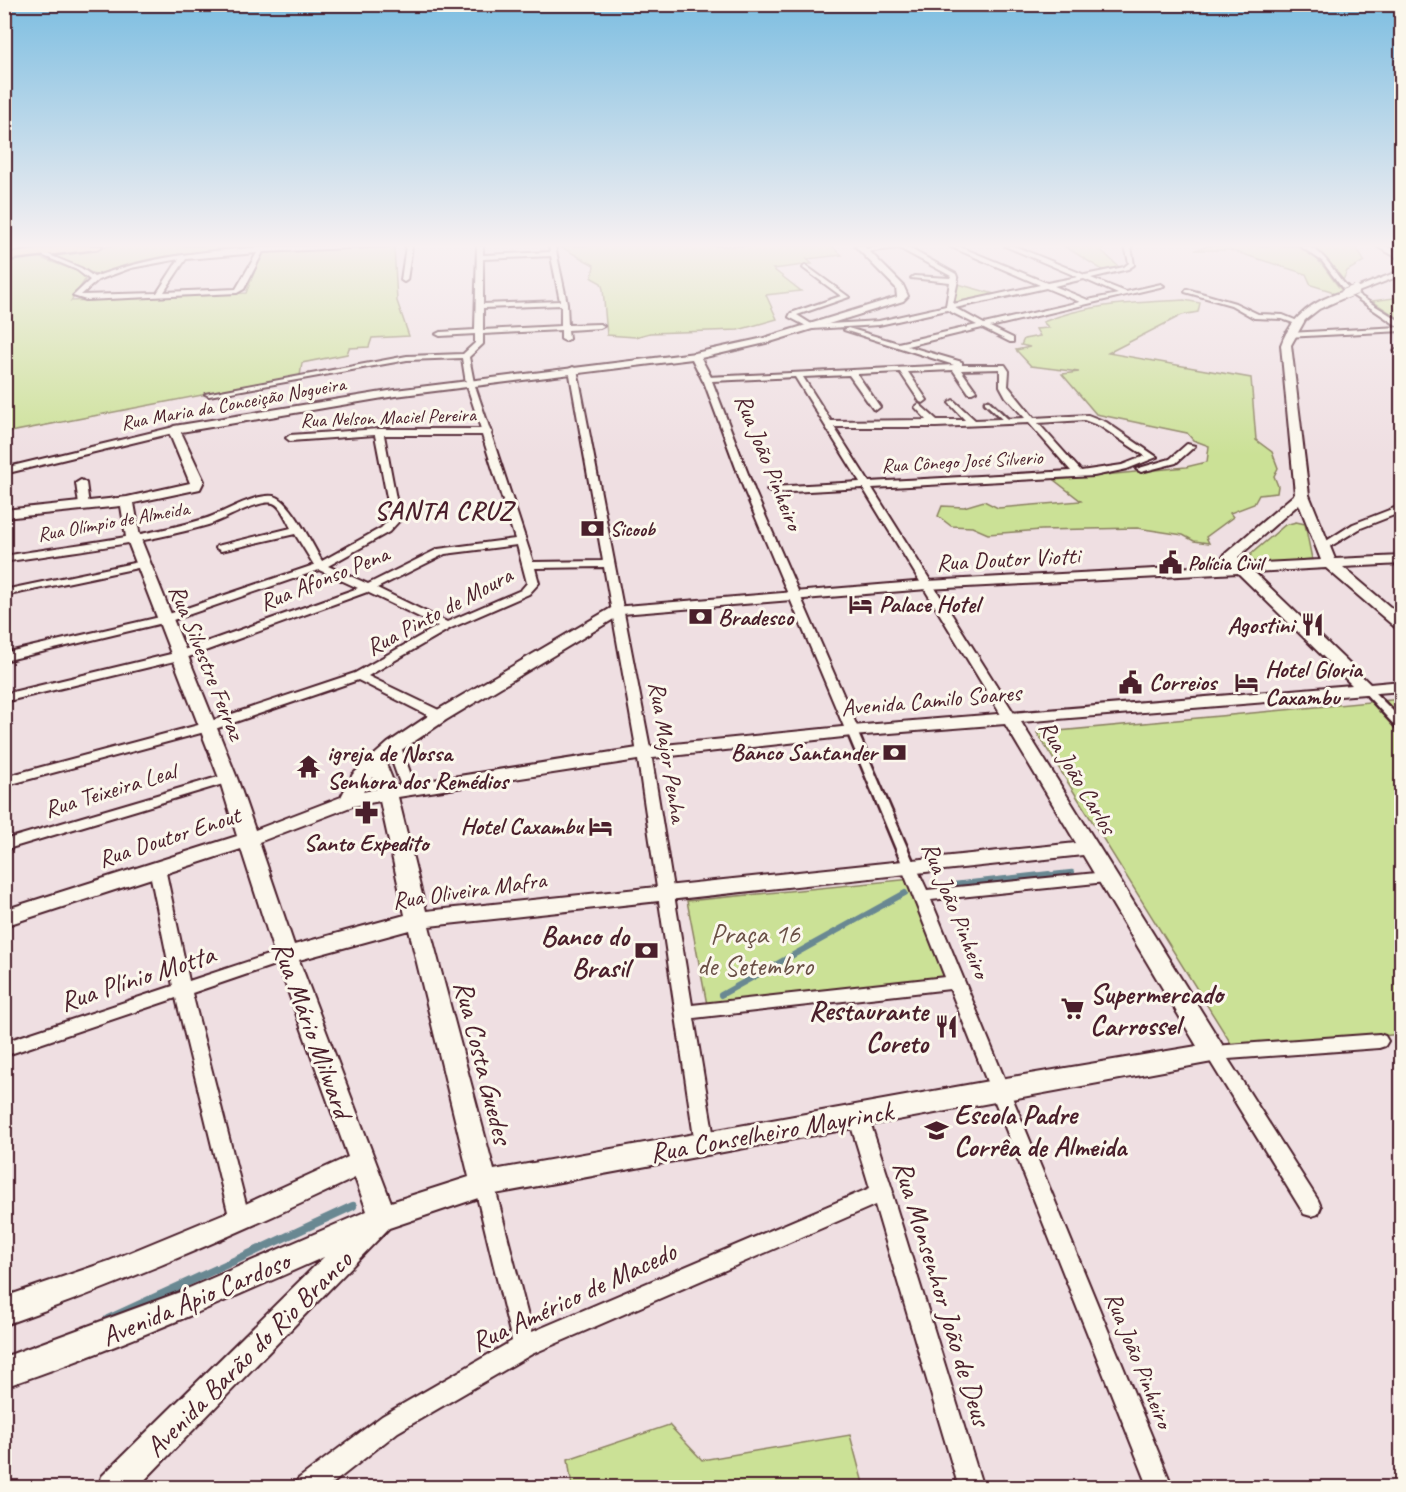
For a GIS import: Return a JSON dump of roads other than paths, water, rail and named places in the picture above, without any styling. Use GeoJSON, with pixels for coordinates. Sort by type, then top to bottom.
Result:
{"type":"FeatureCollection","features":[{"type":"Feature","properties":{"kind":"street"},"geometry":{"type":"LineString","coordinates":[[209,394],[407,358],[465,356],[478,348],[480,316]]}},
{"type":"Feature","properties":{"kind":"street"},"geometry":{"type":"LineString","coordinates":[[565,339],[566,316]]}},
{"type":"Feature","properties":{"kind":"street"},"geometry":{"type":"LineString","coordinates":[[795,316],[796,319],[812,327],[879,323],[913,316]]}},
{"type":"Feature","properties":{"kind":"street","name":"Rua Maria da Conceição Nogueira"},"geometry":{"type":"LineString","coordinates":[[4,471],[174,430],[348,400],[573,369],[695,356],[849,316]]}},
{"type":"Feature","properties":{"kind":"street"},"geometry":{"type":"LineString","coordinates":[[962,316],[1010,340]]}},
{"type":"Feature","properties":{"kind":"street"},"geometry":{"type":"LineString","coordinates":[[899,345],[1023,316]]}},
{"type":"Feature","properties":{"kind":"street"},"geometry":{"type":"LineString","coordinates":[[1256,316],[1283,317],[1296,322]]}},
{"type":"Feature","properties":{"kind":"street"},"geometry":{"type":"LineString","coordinates":[[1303,316],[1296,322],[1286,345],[1302,495],[1330,564],[1399,620]]}},
{"type":"Feature","properties":{"kind":"street"},"geometry":{"type":"LineString","coordinates":[[1384,316],[1401,328]]}},
{"type":"Feature","properties":{"kind":"street"},"geometry":{"type":"LineString","coordinates":[[440,334],[600,326]]}},
{"type":"Feature","properties":{"kind":"street"},"geometry":{"type":"LineString","coordinates":[[836,326],[967,367]]}},
{"type":"Feature","properties":{"kind":"street"},"geometry":{"type":"LineString","coordinates":[[1289,335],[1401,328]]}},
{"type":"Feature","properties":{"kind":"street","name":"Rua Pinto de Moura"},"geometry":{"type":"LineString","coordinates":[[4,782],[207,728],[359,676],[447,626],[525,592],[532,583],[529,565],[488,432],[470,383],[465,356]]}},
{"type":"Feature","properties":{"kind":"street","name":"Rua João Pinheiro"},"geometry":{"type":"LineString","coordinates":[[695,356],[707,379],[750,492],[796,596],[957,982],[1161,1488]]}},
{"type":"Feature","properties":{"kind":"street"},"geometry":{"type":"LineString","coordinates":[[707,379],[955,367],[992,366],[1004,369],[1004,386],[1009,395],[1078,473]]}},
{"type":"Feature","properties":{"kind":"street"},"geometry":{"type":"LineString","coordinates":[[955,367],[972,392]]}},
{"type":"Feature","properties":{"kind":"street","name":"Rua Major Penha"},"geometry":{"type":"LineString","coordinates":[[573,369],[644,753],[705,1143]]}},
{"type":"Feature","properties":{"kind":"street"},"geometry":{"type":"LineString","coordinates":[[903,370],[921,404],[936,424]]}},
{"type":"Feature","properties":{"kind":"street"},"geometry":{"type":"LineString","coordinates":[[852,373],[876,407]]}},
{"type":"Feature","properties":{"kind":"street","name":"Rua João Carlos"},"geometry":{"type":"LineString","coordinates":[[798,375],[1311,1207]]}},
{"type":"Feature","properties":{"kind":"street"},"geometry":{"type":"LineString","coordinates":[[987,402],[1008,422]]}},
{"type":"Feature","properties":{"kind":"street"},"geometry":{"type":"LineString","coordinates":[[953,403],[974,423]]}},
{"type":"Feature","properties":{"kind":"street","name":"Rua Cônego José Silverio"},"geometry":{"type":"LineString","coordinates":[[772,490],[1078,473],[1124,467],[1151,459],[1149,452],[1089,417],[1032,421]]}},
{"type":"Feature","properties":{"kind":"street"},"geometry":{"type":"LineString","coordinates":[[828,424],[1032,421]]}},
{"type":"Feature","properties":{"kind":"street"},"geometry":{"type":"LineString","coordinates":[[4,514],[127,501],[195,486],[198,481],[174,430]]}},
{"type":"Feature","properties":{"kind":"street"},"geometry":{"type":"LineString","coordinates":[[4,657],[164,620],[320,566],[385,530],[395,520],[379,432]]}},
{"type":"Feature","properties":{"kind":"street","name":"Rua Nelson Maciel Pereira"},"geometry":{"type":"LineString","coordinates":[[290,438],[379,432],[488,432]]}},
{"type":"Feature","properties":{"kind":"street"},"geometry":{"type":"LineString","coordinates":[[1124,467],[1144,468],[1167,463],[1182,455],[1190,446]]}},
{"type":"Feature","properties":{"kind":"street"},"geometry":{"type":"LineString","coordinates":[[81,483],[84,505]]}},
{"type":"Feature","properties":{"kind":"street"},"geometry":{"type":"LineString","coordinates":[[1302,495],[1281,514],[1236,563],[1366,689],[1401,727]]}},
{"type":"Feature","properties":{"kind":"street","name":"Rua Olímpio de Almeida"},"geometry":{"type":"LineString","coordinates":[[4,559],[199,525],[260,500],[273,499],[281,503],[297,530]]}},
{"type":"Feature","properties":{"kind":"street","name":"Rua Silvestre Ferraz"},"geometry":{"type":"LineString","coordinates":[[127,501],[133,537],[228,778],[249,838]]}},
{"type":"Feature","properties":{"kind":"street"},"geometry":{"type":"LineString","coordinates":[[1322,547],[1357,526],[1401,508]]}},
{"type":"Feature","properties":{"kind":"street"},"geometry":{"type":"LineString","coordinates":[[1281,514],[1312,521]]}},
{"type":"Feature","properties":{"kind":"street"},"geometry":{"type":"LineString","coordinates":[[221,548],[297,530],[320,566],[447,626]]}},
{"type":"Feature","properties":{"kind":"street","name":"Rua Afonso Pena"},"geometry":{"type":"LineString","coordinates":[[4,698],[179,656],[369,588],[442,551],[522,541]]}},
{"type":"Feature","properties":{"kind":"street","name":"Rua Doutor Viotti"},"geometry":{"type":"LineString","coordinates":[[618,610],[927,585],[1218,570],[1236,563],[1330,564],[1401,560]]}},
{"type":"Feature","properties":{"kind":"street"},"geometry":{"type":"LineString","coordinates":[[4,593],[143,564]]}},
{"type":"Feature","properties":{"kind":"street"},"geometry":{"type":"LineString","coordinates":[[529,565],[609,564]]}},
{"type":"Feature","properties":{"kind":"street"},"geometry":{"type":"LineString","coordinates":[[349,801],[360,778],[393,747],[440,716],[618,610]]}},
{"type":"Feature","properties":{"kind":"street"},"geometry":{"type":"LineString","coordinates":[[359,676],[440,716]]}},
{"type":"Feature","properties":{"kind":"street","name":"Avenida Camilo Soares"},"geometry":{"type":"LineString","coordinates":[[399,791],[644,753],[852,731],[1401,686]]}},
{"type":"Feature","properties":{"kind":"street"},"geometry":{"type":"LineString","coordinates":[[393,747],[399,791]]}},
{"type":"Feature","properties":{"kind":"street","name":"Rua Costa Guedes"},"geometry":{"type":"LineString","coordinates":[[376,761],[399,791],[417,920],[524,1346]]}},
{"type":"Feature","properties":{"kind":"street","name":"Rua Teixeira Leal"},"geometry":{"type":"LineString","coordinates":[[4,845],[228,778]]}},
{"type":"Feature","properties":{"kind":"street","name":"Rua Doutor Enout"},"geometry":{"type":"LineString","coordinates":[[4,918],[249,838],[349,801],[399,791]]}},
{"type":"Feature","properties":{"kind":"street","name":"Rua Mário Milward"},"geometry":{"type":"LineString","coordinates":[[249,838],[286,956],[382,1217]]}},
{"type":"Feature","properties":{"kind":"street","name":"Rua Oliveira Mafra"},"geometry":{"type":"LineString","coordinates":[[286,956],[417,920],[1089,848]]}},
{"type":"Feature","properties":{"kind":"street"},"geometry":{"type":"LineString","coordinates":[[157,868],[183,992],[240,1220]]}},
{"type":"Feature","properties":{"kind":"street"},"geometry":{"type":"LineString","coordinates":[[921,896],[1106,877]]}},
{"type":"Feature","properties":{"kind":"street","name":"Rua Plínio Motta"},"geometry":{"type":"LineString","coordinates":[[4,1049],[183,992],[286,956]]}},
{"type":"Feature","properties":{"kind":"street"},"geometry":{"type":"LineString","coordinates":[[686,1012],[957,982]]}},
{"type":"Feature","properties":{"kind":"street","name":"Rua Conselheiro Mayrinck"},"geometry":{"type":"LineString","coordinates":[[382,1217],[484,1184],[1000,1089],[1214,1053],[1379,1041]]}},
{"type":"Feature","properties":{"kind":"street","name":"Rua Monsenhor João de Deus"},"geometry":{"type":"LineString","coordinates":[[858,1116],[883,1192],[971,1488]]}},
{"type":"Feature","properties":{"kind":"street"},"geometry":{"type":"LineString","coordinates":[[4,1311],[111,1274],[240,1220],[361,1163]]}},
{"type":"Feature","properties":{"kind":"street","name":"Rua Américo de Macedo"},"geometry":{"type":"LineString","coordinates":[[307,1488],[390,1424],[524,1346],[883,1192]]}},
{"type":"Feature","properties":{"kind":"street","name":"Avenida Ápio Cardoso"},"geometry":{"type":"LineString","coordinates":[[4,1372],[75,1348],[187,1304],[382,1217]]}},
{"type":"Feature","properties":{"kind":"street","name":"Avenida Barão do Rio Branco"},"geometry":{"type":"LineString","coordinates":[[114,1488],[382,1217]]}},
{"type":"Feature","properties":{"kind":"waterway"},"geometry":{"type":"LineString","coordinates":[[1036,876],[1072,872]]}},
{"type":"Feature","properties":{"kind":"waterway"},"geometry":{"type":"LineString","coordinates":[[944,886],[1049,874]]}},
{"type":"Feature","properties":{"kind":"waterway"},"geometry":{"type":"LineString","coordinates":[[721,995],[905,893]]}},
{"type":"Feature","properties":{"kind":"waterway"},"geometry":{"type":"LineString","coordinates":[[108,1319],[353,1206]]}},
{"type":"Feature","properties":{"kind":"place","name":"Sicoob"},"geometry":{"type":"Point","coordinates":[592,529]}},
{"type":"Feature","properties":{"kind":"place","name":"Polícia Civil"},"geometry":{"type":"Point","coordinates":[1170,563]}},
{"type":"Feature","properties":{"kind":"place","name":"Palace Hotel"},"geometry":{"type":"Point","coordinates":[861,604]}},
{"type":"Feature","properties":{"kind":"place","name":"Bradesco"},"geometry":{"type":"Point","coordinates":[700,617]}},
{"type":"Feature","properties":{"kind":"place","name":"Agostini"},"geometry":{"type":"Point","coordinates":[1312,625]}},
{"type":"Feature","properties":{"kind":"place","name":"Correios"},"geometry":{"type":"Point","coordinates":[1131,682]}},
{"type":"Feature","properties":{"kind":"place","name":"Hotel Gloria Caxambu"},"geometry":{"type":"Point","coordinates":[1247,683]}},
{"type":"Feature","properties":{"kind":"place","name":"Banco Santander"},"geometry":{"type":"Point","coordinates":[895,752]}},
{"type":"Feature","properties":{"kind":"place","name":"igreja de Nossa Senhora dos Remédios"},"geometry":{"type":"Point","coordinates":[309,767]}},
{"type":"Feature","properties":{"kind":"place","name":"Santo Expedito"},"geometry":{"type":"Point","coordinates":[366,813]}},
{"type":"Feature","properties":{"kind":"place","name":"Hotel Caxambu"},"geometry":{"type":"Point","coordinates":[601,826]}},
{"type":"Feature","properties":{"kind":"place","name":"Banco do Brasil"},"geometry":{"type":"Point","coordinates":[647,951]}},
{"type":"Feature","properties":{"kind":"place","name":"Supermercado Carrossel"},"geometry":{"type":"Point","coordinates":[1072,1009]}},
{"type":"Feature","properties":{"kind":"place","name":"Restaurante Coreto"},"geometry":{"type":"Point","coordinates":[946,1026]}},
{"type":"Feature","properties":{"kind":"place","name":"Escola Padre Corrêa de Almeida"},"geometry":{"type":"Point","coordinates":[936,1130]}},
{"type":"Feature","properties":{"kind":"district","name":"SANTA CRUZ"},"geometry":{"type":"Point","coordinates":[444,510]}},
{"type":"Feature","properties":{"kind":"park label","name":"Praça 16 de Setembro"},"geometry":{"type":"Point","coordinates":[755,949]}}]}
